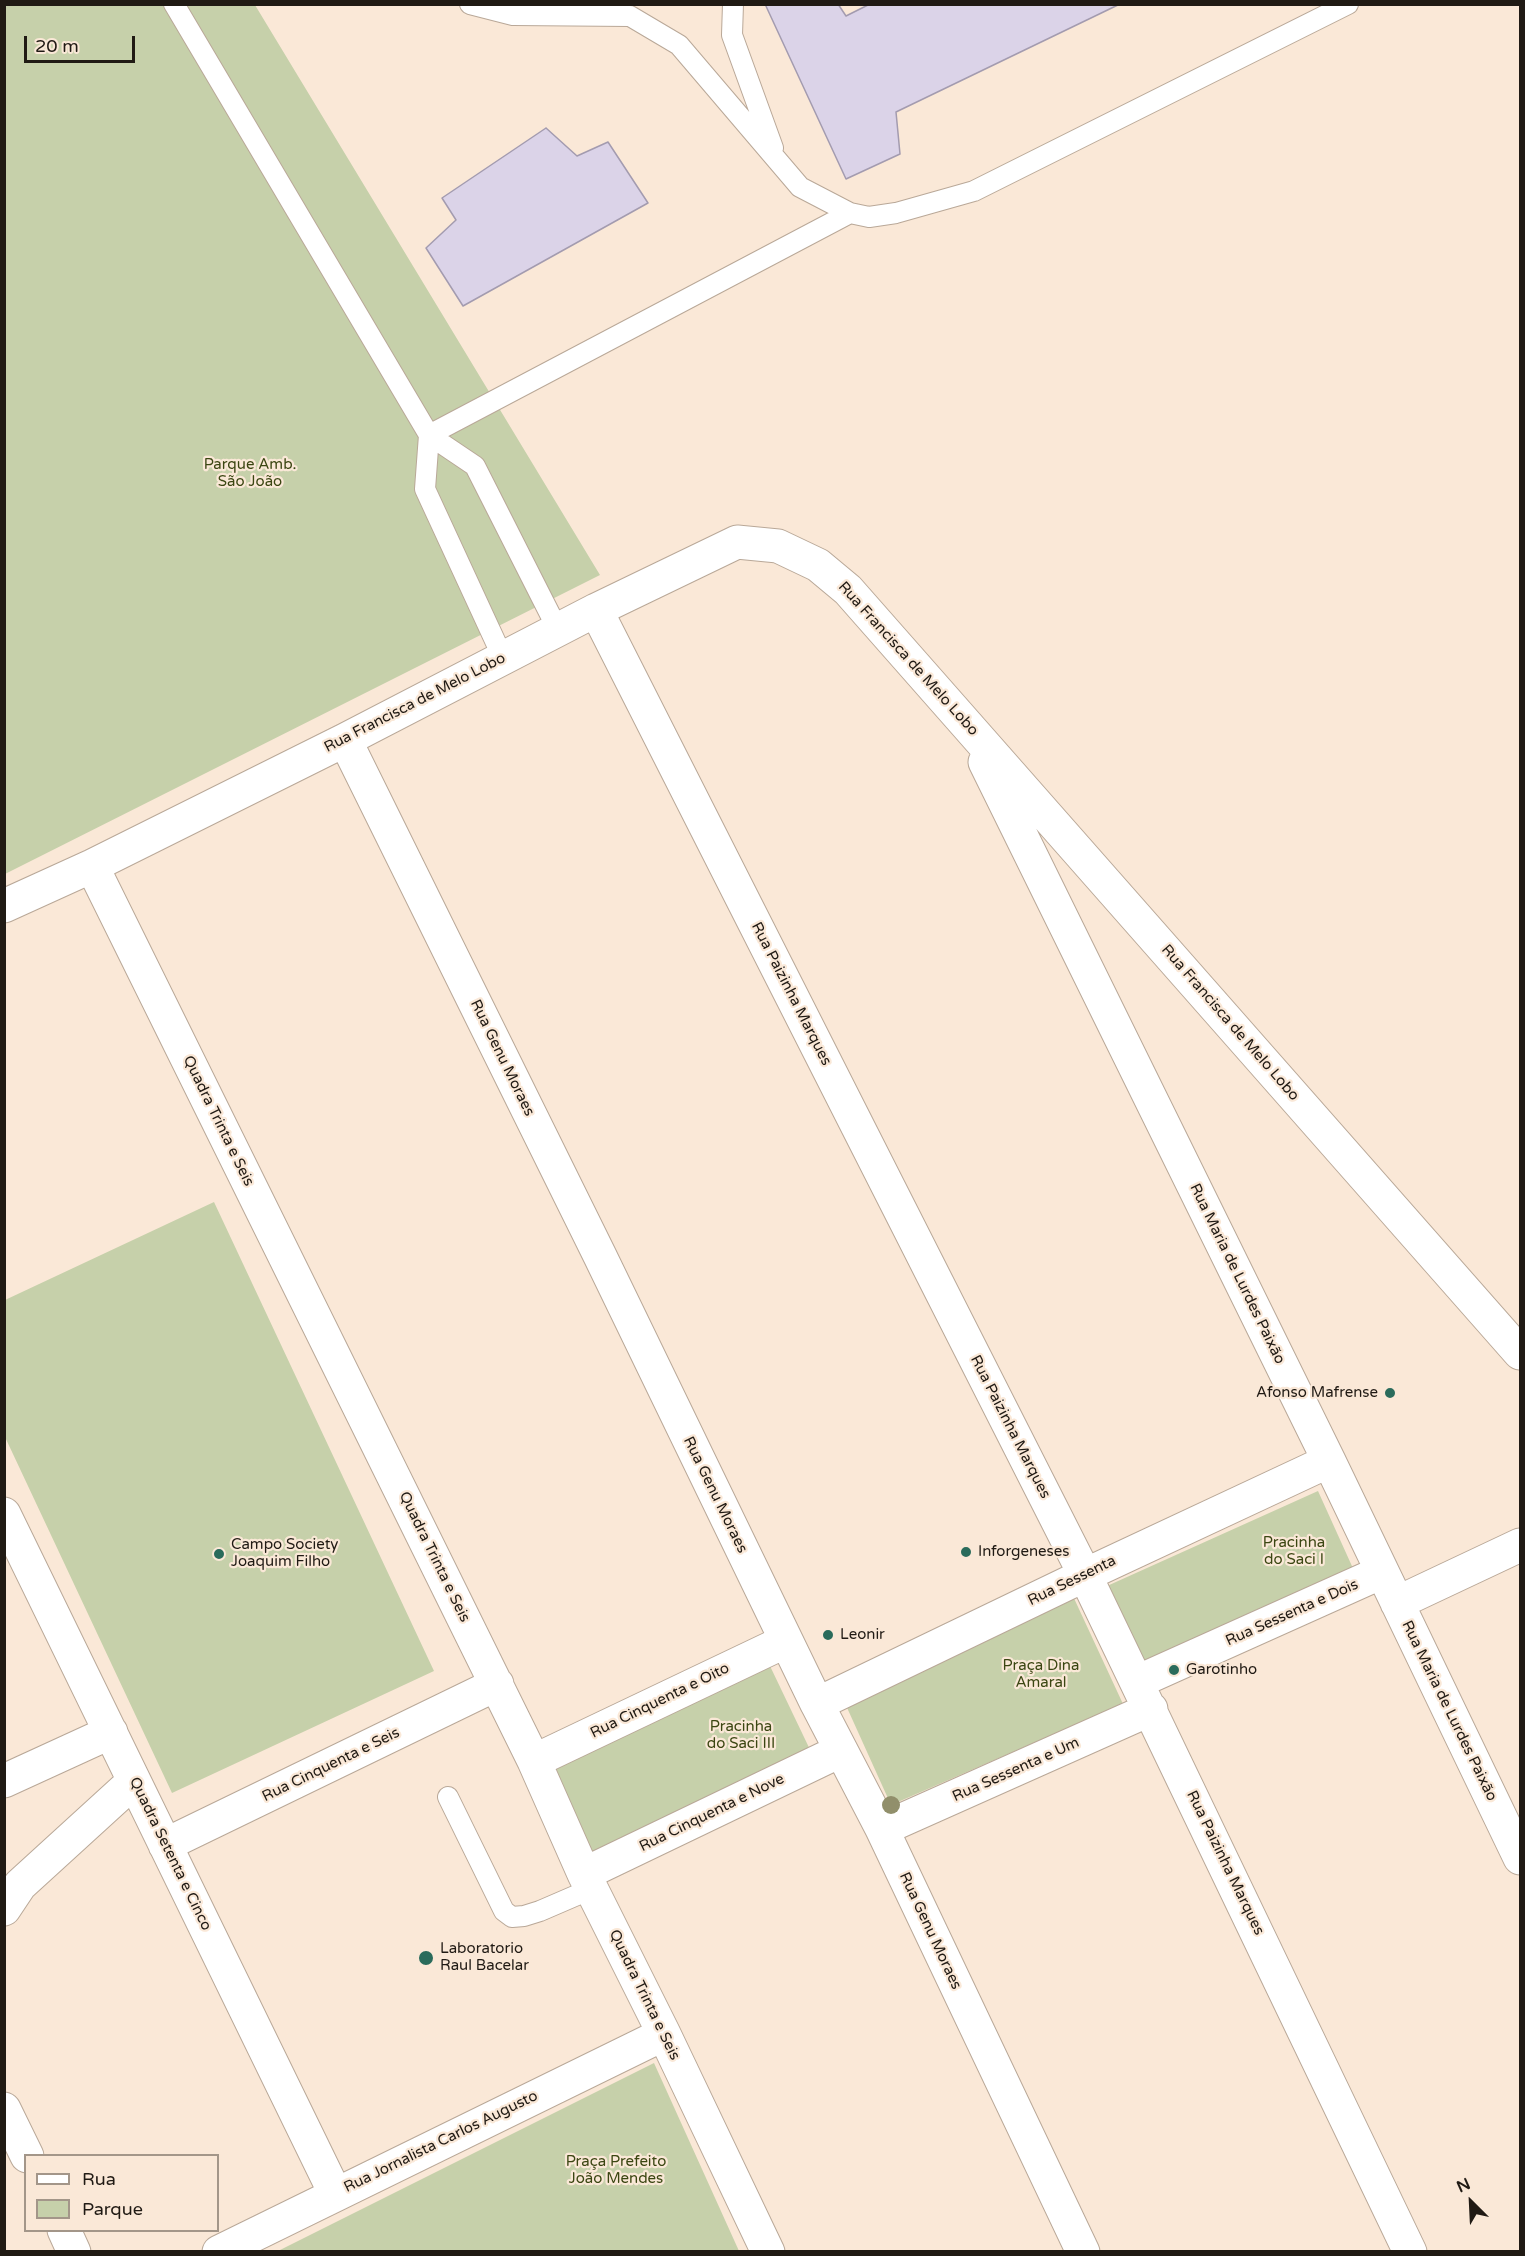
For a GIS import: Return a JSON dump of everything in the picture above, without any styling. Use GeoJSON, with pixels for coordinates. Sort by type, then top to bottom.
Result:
{"type":"FeatureCollection","features":[{"type":"Feature","properties":{"kind":"street","name":"Rua Francisca de Melo Lobo"},"geometry":{"type":"LineString","coordinates":[[4,906],[92,866],[345,740],[596,610],[737,542],[778,546],[818,565],[848,590],[1521,1353]]}},
{"type":"Feature","properties":{"kind":"street","name":"Rua Paizinha Marques"},"geometry":{"type":"LineString","coordinates":[[596,610],[1085,1575],[1410,2252]]}},
{"type":"Feature","properties":{"kind":"street","name":"Rua Maria de Lurdes Paixão"},"geometry":{"type":"LineString","coordinates":[[966,722],[1521,1858]]}},
{"type":"Feature","properties":{"kind":"street","name":"Rua Genu Moraes"},"geometry":{"type":"LineString","coordinates":[[345,740],[840,1751],[882,1829],[1083,2252]]}},
{"type":"Feature","properties":{"kind":"street","name":"Quadra Trinta e Seis"},"geometry":{"type":"LineString","coordinates":[[92,866],[497,1684],[534,1761],[587,1882],[664,2034],[768,2252]]}},
{"type":"Feature","properties":{"kind":"street","name":"Rua Sessenta"},"geometry":{"type":"LineString","coordinates":[[817,1704],[1329,1461]]}},
{"type":"Feature","properties":{"kind":"street","name":"Quadra Setenta e Cinco"},"geometry":{"type":"LineString","coordinates":[[4,1514],[335,2193]]}},
{"type":"Feature","properties":{"kind":"street"},"geometry":{"type":"LineString","coordinates":[[1397,1604],[1521,1545]]}},
{"type":"Feature","properties":{"kind":"street","name":"Rua Sessenta e Dois"},"geometry":{"type":"LineString","coordinates":[[1144,1696],[1382,1572]]}},
{"type":"Feature","properties":{"kind":"street","name":"Rua Cinquenta e Oito"},"geometry":{"type":"LineString","coordinates":[[534,1761],[786,1641]]}},
{"type":"Feature","properties":{"kind":"street","name":"Rua Cinquenta e Seis"},"geometry":{"type":"LineString","coordinates":[[165,1845],[497,1684]]}},
{"type":"Feature","properties":{"kind":"street","name":"Rua Sessenta e Um"},"geometry":{"type":"LineString","coordinates":[[882,1829],[1144,1696]]}},
{"type":"Feature","properties":{"kind":"street"},"geometry":{"type":"LineString","coordinates":[[4,1781],[111,1732]]}},
{"type":"Feature","properties":{"kind":"street","name":"Rua Cinquenta e Nove"},"geometry":{"type":"LineString","coordinates":[[587,1882],[840,1751]]}},
{"type":"Feature","properties":{"kind":"street"},"geometry":{"type":"LineString","coordinates":[[4,1909],[20,1885],[134,1781]]}},
{"type":"Feature","properties":{"kind":"street","name":"Rua Jornalista Carlos Augusto"},"geometry":{"type":"LineString","coordinates":[[219,2252],[335,2193],[664,2034]]}},
{"type":"Feature","properties":{"kind":"street"},"geometry":{"type":"LineString","coordinates":[[4,2109],[26,2154]]}},
{"type":"Feature","properties":{"kind":"street"},"geometry":{"type":"LineString","coordinates":[[65,2232],[74,2252]]}},
{"type":"Feature","properties":{"kind":"lane"},"geometry":{"type":"LineString","coordinates":[[174,4],[429,435],[475,466],[558,630]]}},
{"type":"Feature","properties":{"kind":"lane"},"geometry":{"type":"LineString","coordinates":[[470,4],[513,15],[630,16],[679,45],[800,187],[850,213],[869,217],[896,213],[974,191],[1348,4]]}},
{"type":"Feature","properties":{"kind":"lane"},"geometry":{"type":"LineString","coordinates":[[733,4],[732,35],[777,160]]}},
{"type":"Feature","properties":{"kind":"lane"},"geometry":{"type":"LineString","coordinates":[[429,435],[850,213]]}},
{"type":"Feature","properties":{"kind":"lane"},"geometry":{"type":"LineString","coordinates":[[429,435],[425,489],[503,658]]}},
{"type":"Feature","properties":{"kind":"lane"},"geometry":{"type":"LineString","coordinates":[[448,1797],[504,1911],[513,1917],[540,1911],[587,1882]]}},
{"type":"Feature","properties":{"kind":"green space","name":"Parque Amb. São João"},"geometry":{"type":"Polygon","coordinates":[[[5,5],[255,5],[600,575],[5,874],[5,5]]]}},
{"type":"Feature","properties":{"kind":"green space","name":"Campo Society Joaquim Filho"},"geometry":{"type":"Polygon","coordinates":[[[214,1202],[434,1671],[172,1793],[5,1437],[5,1300],[214,1202]]]}},
{"type":"Feature","properties":{"kind":"green space","name":"Pracinha do Saci I"},"geometry":{"type":"Polygon","coordinates":[[[1318,1491],[1356,1575],[1144,1669],[1107,1586],[1318,1491]]]}},
{"type":"Feature","properties":{"kind":"green space","name":"Praça Dina Amaral"},"geometry":{"type":"Polygon","coordinates":[[[1072,1594],[1123,1704],[891,1805],[844,1701],[1072,1594]]]}},
{"type":"Feature","properties":{"kind":"green space","name":"Pracinha do Saci III"},"geometry":{"type":"Polygon","coordinates":[[[770,1666],[814,1758],[597,1861],[553,1769],[770,1666]]]}},
{"type":"Feature","properties":{"kind":"green space","name":"Praça Prefeito João Mendes"},"geometry":{"type":"Polygon","coordinates":[[[654,2063],[739,2251],[278,2251],[654,2063]]]}},
{"type":"Feature","properties":{"kind":"building"},"geometry":{"type":"Polygon","coordinates":[[[765,4],[838,4],[846,16],[870,4],[1120,4],[896,112],[900,154],[846,179],[765,4]]]}},
{"type":"Feature","properties":{"kind":"building"},"geometry":{"type":"Polygon","coordinates":[[[546,128],[577,156],[608,142],[648,203],[463,306],[426,248],[456,220],[442,198],[546,128]]]}},
{"type":"Feature","properties":{"kind":"place","name":"Afonso Mafrense"},"geometry":{"type":"Point","coordinates":[1390,1393]}},
{"type":"Feature","properties":{"kind":"place","name":"Inforgeneses"},"geometry":{"type":"Point","coordinates":[966,1552]}},
{"type":"Feature","properties":{"kind":"place","name":"Campo Society Joaquim Filho"},"geometry":{"type":"Point","coordinates":[219,1554]}},
{"type":"Feature","properties":{"kind":"place","name":"Leonir"},"geometry":{"type":"Point","coordinates":[828,1635]}},
{"type":"Feature","properties":{"kind":"place","name":"Garotinho"},"geometry":{"type":"Point","coordinates":[1174,1670]}},
{"type":"Feature","properties":{"kind":"place","name":"Laboratorio Raul Bacelar"},"geometry":{"type":"Point","coordinates":[426,1958]}}]}
